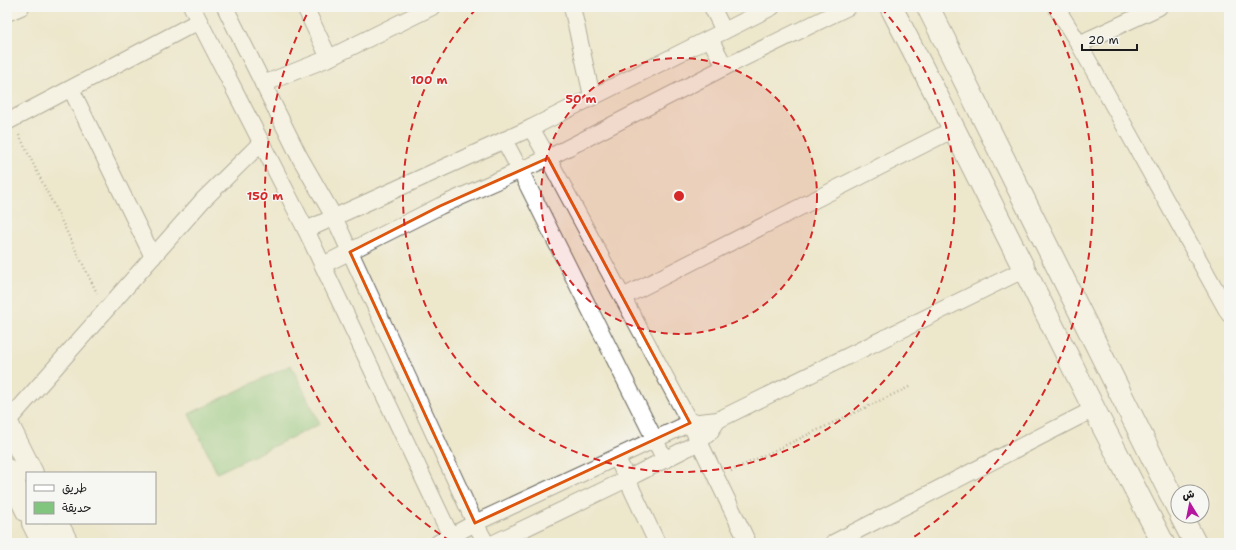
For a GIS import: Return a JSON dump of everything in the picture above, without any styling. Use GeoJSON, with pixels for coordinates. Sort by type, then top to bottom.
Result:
{"type":"FeatureCollection","features":[{"type":"Feature","properties":{"kind":"main road"},"geometry":{"type":"LineString","coordinates":[[891,7],[954,129],[1023,270],[1163,543]]}},
{"type":"Feature","properties":{"kind":"main road"},"geometry":{"type":"LineString","coordinates":[[928,7],[1170,493]]}},
{"type":"Feature","properties":{"kind":"main road"},"geometry":{"type":"LineString","coordinates":[[7,423],[32,472]]}},
{"type":"Feature","properties":{"kind":"main road"},"geometry":{"type":"LineString","coordinates":[[7,470],[26,509]]}},
{"type":"Feature","properties":{"kind":"main road"},"geometry":{"type":"LineString","coordinates":[[34,524],[43,543]]}},
{"type":"Feature","properties":{"kind":"main road"},"geometry":{"type":"LineString","coordinates":[[58,524],[67,543]]}},
{"type":"Feature","properties":{"kind":"main road"},"geometry":{"type":"LineString","coordinates":[[1185,524],[1195,543]]}},
{"type":"Feature","properties":{"kind":"street"},"geometry":{"type":"LineString","coordinates":[[7,13],[21,7]]}},
{"type":"Feature","properties":{"kind":"street"},"geometry":{"type":"LineString","coordinates":[[225,7],[299,156],[334,217],[475,523],[486,543]]}},
{"type":"Feature","properties":{"kind":"street"},"geometry":{"type":"LineString","coordinates":[[305,7],[329,58]]}},
{"type":"Feature","properties":{"kind":"street"},"geometry":{"type":"LineString","coordinates":[[263,84],[329,58],[432,7]]}},
{"type":"Feature","properties":{"kind":"street"},"geometry":{"type":"LineString","coordinates":[[572,7],[592,96]]}},
{"type":"Feature","properties":{"kind":"street"},"geometry":{"type":"LineString","coordinates":[[712,7],[724,31]]}},
{"type":"Feature","properties":{"kind":"street"},"geometry":{"type":"LineString","coordinates":[[306,230],[531,128],[592,96],[710,39],[772,7]]}},
{"type":"Feature","properties":{"kind":"street"},"geometry":{"type":"LineString","coordinates":[[323,265],[440,206],[548,158],[725,67],[848,7]]}},
{"type":"Feature","properties":{"kind":"street"},"geometry":{"type":"LineString","coordinates":[[1056,7],[1079,44],[1228,311]]}},
{"type":"Feature","properties":{"kind":"street"},"geometry":{"type":"LineString","coordinates":[[1079,44],[1159,7]]}},
{"type":"Feature","properties":{"kind":"street"},"geometry":{"type":"LineString","coordinates":[[9,121],[71,89],[196,14],[323,265],[448,541],[475,523],[690,423],[718,420],[1023,270]]}},
{"type":"Feature","properties":{"kind":"street"},"geometry":{"type":"LineString","coordinates":[[710,39],[725,67]]}},
{"type":"Feature","properties":{"kind":"street"},"geometry":{"type":"LineString","coordinates":[[71,89],[154,257]]}},
{"type":"Feature","properties":{"kind":"street"},"geometry":{"type":"LineString","coordinates":[[531,128],[690,423],[748,543]]}},
{"type":"Feature","properties":{"kind":"street"},"geometry":{"type":"LineString","coordinates":[[623,297],[954,129]]}},
{"type":"Feature","properties":{"kind":"street"},"geometry":{"type":"LineString","coordinates":[[504,140],[665,460]]}},
{"type":"Feature","properties":{"kind":"street"},"geometry":{"type":"LineString","coordinates":[[7,423],[203,200],[260,143]]}},
{"type":"Feature","properties":{"kind":"street"},"geometry":{"type":"LineString","coordinates":[[833,543],[1094,409]]}},
{"type":"Feature","properties":{"kind":"street"},"geometry":{"type":"LineString","coordinates":[[494,543],[627,479],[699,442],[710,432],[718,420]]}},
{"type":"Feature","properties":{"kind":"street"},"geometry":{"type":"LineString","coordinates":[[617,458],[656,543]]}},
{"type":"Feature","properties":{"kind":"path"},"geometry":{"type":"LineString","coordinates":[[9,121],[106,310]]}},
{"type":"Feature","properties":{"kind":"path"},"geometry":{"type":"LineString","coordinates":[[716,478],[911,386]]}},
{"type":"Feature","properties":{"kind":"highlighted area"},"geometry":{"type":"Polygon","coordinates":[[[548,158],[690,423],[475,523],[350,252],[440,206],[548,158]]]}},
{"type":"Feature","properties":{"kind":"green space"},"geometry":{"type":"Polygon","coordinates":[[[291,365],[320,424],[217,473],[189,414],[291,365]]]}}]}
